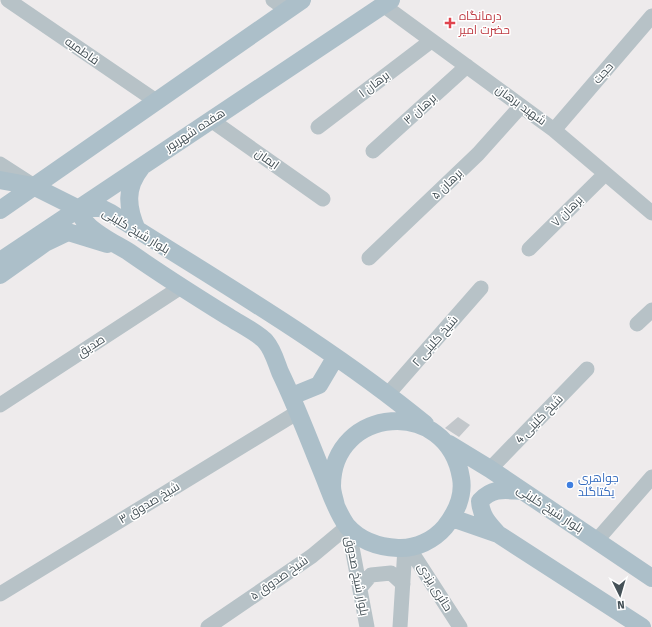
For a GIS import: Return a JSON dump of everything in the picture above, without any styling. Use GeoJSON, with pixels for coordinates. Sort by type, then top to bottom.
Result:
{"type":"FeatureCollection","features":[{"type":"Feature","properties":{"kind":"main road"},"geometry":{"type":"LineString","coordinates":[[0,210],[156,101],[280,5],[302,0]]}},
{"type":"Feature","properties":{"kind":"main road","name":"هفده شهریور"},"geometry":{"type":"LineString","coordinates":[[0,261],[7,247],[77,208],[387,3]]}},
{"type":"Feature","properties":{"kind":"main road"},"geometry":{"type":"LineString","coordinates":[[137,230],[130,214],[128,198],[131,185],[145,163]]}},
{"type":"Feature","properties":{"kind":"main road"},"geometry":{"type":"LineString","coordinates":[[0,180],[33,186],[77,208]]}},
{"type":"Feature","properties":{"kind":"main road","name":"بلوار شیخ کلینی"},"geometry":{"type":"LineString","coordinates":[[77,208],[101,208],[137,230],[280,321],[335,358],[388,394],[432,430]]}},
{"type":"Feature","properties":{"kind":"main road","name":"بلوار شیخ کلینی"},"geometry":{"type":"LineString","coordinates":[[77,208],[87,225],[266,341],[295,404],[336,506]]}},
{"type":"Feature","properties":{"kind":"main road"},"geometry":{"type":"LineString","coordinates":[[0,275],[45,243],[68,232],[122,248]]}},
{"type":"Feature","properties":{"kind":"main road"},"geometry":{"type":"LineString","coordinates":[[295,404],[318,385],[335,358]]}},
{"type":"Feature","properties":{"kind":"main road"},"geometry":{"type":"LineString","coordinates":[[394,420],[414,422],[432,430],[447,443],[457,460],[462,480],[460,500],[452,518],[436,535],[426,542],[407,548],[384,548],[364,540],[348,526],[336,506],[332,487],[335,467],[343,449],[357,434],[374,424],[394,420]]}},
{"type":"Feature","properties":{"kind":"main road","name":"بلوار شیخ کلینی"},"geometry":{"type":"LineString","coordinates":[[447,443],[490,469],[652,578]]}},
{"type":"Feature","properties":{"kind":"main road"},"geometry":{"type":"LineString","coordinates":[[498,534],[484,519],[480,510],[480,500],[487,493],[500,490],[522,491]]}},
{"type":"Feature","properties":{"kind":"main road"},"geometry":{"type":"LineString","coordinates":[[452,518],[498,534],[642,627]]}},
{"type":"Feature","properties":{"kind":"street","name":"فاطمیه"},"geometry":{"type":"LineString","coordinates":[[8,0],[156,101]]}},
{"type":"Feature","properties":{"kind":"street","name":"شهید برهان"},"geometry":{"type":"LineString","coordinates":[[387,3],[431,41],[554,130],[652,212]]}},
{"type":"Feature","properties":{"kind":"street","name":"حجت"},"geometry":{"type":"LineString","coordinates":[[554,130],[652,16]]}},
{"type":"Feature","properties":{"kind":"street","name":"برهان ۱"},"geometry":{"type":"LineString","coordinates":[[318,127],[431,41]]}},
{"type":"Feature","properties":{"kind":"street","name":"برهان ۳"},"geometry":{"type":"LineString","coordinates":[[373,152],[467,66]]}},
{"type":"Feature","properties":{"kind":"street","name":"برهان ۵"},"geometry":{"type":"LineString","coordinates":[[369,258],[478,154],[521,106]]}},
{"type":"Feature","properties":{"kind":"street","name":"ایمان"},"geometry":{"type":"LineString","coordinates":[[211,120],[323,199]]}},
{"type":"Feature","properties":{"kind":"street"},"geometry":{"type":"LineString","coordinates":[[0,164],[33,186]]}},
{"type":"Feature","properties":{"kind":"street","name":"برهان ۷"},"geometry":{"type":"LineString","coordinates":[[529,249],[605,174]]}},
{"type":"Feature","properties":{"kind":"street","name":"صدیق"},"geometry":{"type":"LineString","coordinates":[[0,405],[181,287]]}},
{"type":"Feature","properties":{"kind":"street","name":"شیخ کلینی ۲"},"geometry":{"type":"LineString","coordinates":[[388,394],[481,288]]}},
{"type":"Feature","properties":{"kind":"street"},"geometry":{"type":"LineString","coordinates":[[637,324],[652,310]]}},
{"type":"Feature","properties":{"kind":"street","name":"شیخ کلینی 4"},"geometry":{"type":"LineString","coordinates":[[490,469],[587,369]]}},
{"type":"Feature","properties":{"kind":"street","name":"شیخ صدوق ۳"},"geometry":{"type":"LineString","coordinates":[[0,594],[295,404]]}},
{"type":"Feature","properties":{"kind":"street"},"geometry":{"type":"LineString","coordinates":[[597,540],[652,477]]}},
{"type":"Feature","properties":{"kind":"street","name":"بلوار شیخ صدوق"},"geometry":{"type":"LineString","coordinates":[[348,526],[367,627]]}},
{"type":"Feature","properties":{"kind":"street","name":"شیخ صدوق ۵"},"geometry":{"type":"LineString","coordinates":[[208,627],[312,556],[348,526]]}},
{"type":"Feature","properties":{"kind":"street"},"geometry":{"type":"LineString","coordinates":[[400,627],[407,548]]}},
{"type":"Feature","properties":{"kind":"street","name":"حائری یزدی"},"geometry":{"type":"LineString","coordinates":[[407,548],[460,627]]}},
{"type":"Feature","properties":{"kind":"street"},"geometry":{"type":"LineString","coordinates":[[360,588],[371,575],[391,573],[403,584]]}},
{"type":"Feature","properties":{"kind":"building"},"geometry":{"type":"Polygon","coordinates":[[[458,417],[470,425],[459,437],[445,428],[458,417]]]}},
{"type":"Feature","properties":{"kind":"place","name":"درمانگاه حضرت امیر"},"geometry":{"type":"Point","coordinates":[450,23]}},
{"type":"Feature","properties":{"kind":"place","name":"جواهری یکتاگلد"},"geometry":{"type":"Point","coordinates":[570,485]}}]}
